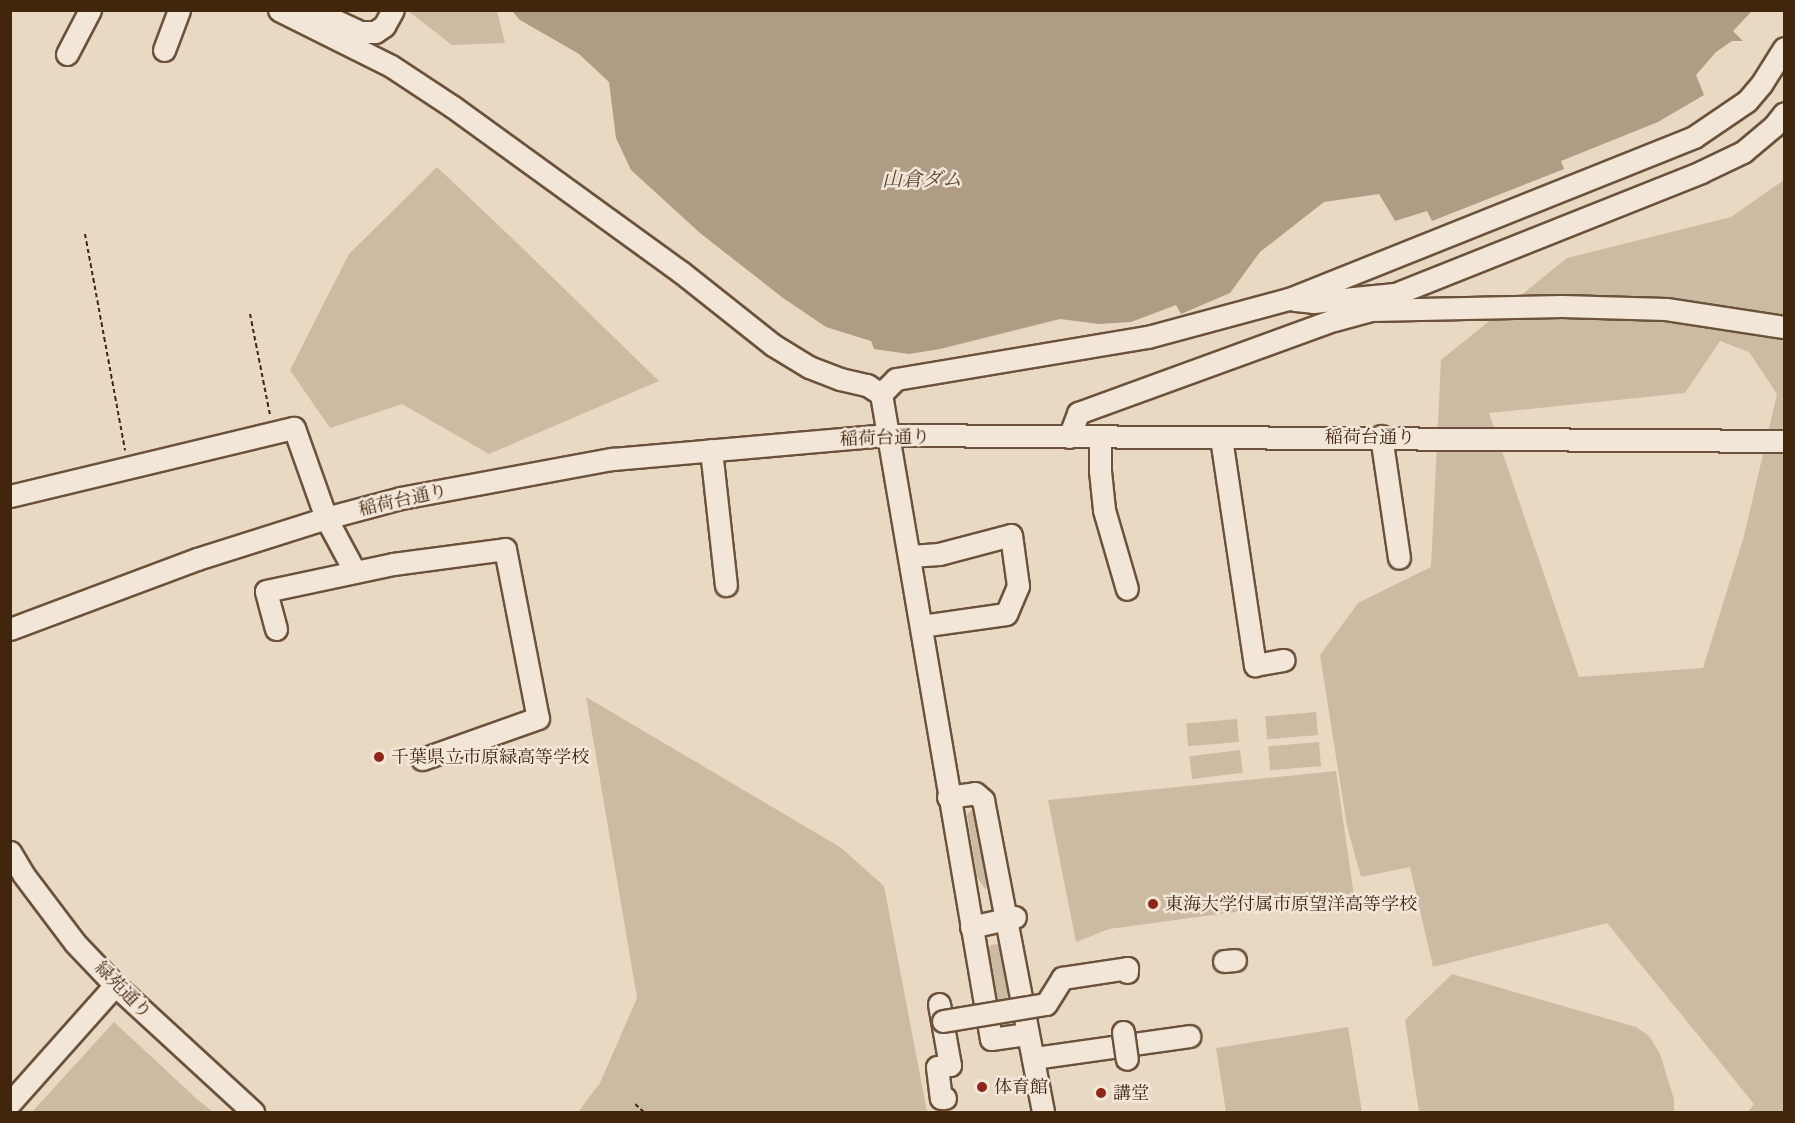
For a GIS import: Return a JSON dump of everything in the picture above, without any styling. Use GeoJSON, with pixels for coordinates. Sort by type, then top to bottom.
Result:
{"type":"FeatureCollection","features":[{"type":"Feature","properties":{"kind":"street"},"geometry":{"type":"LineString","coordinates":[[67,54],[90,10]]}},
{"type":"Feature","properties":{"kind":"street"},"geometry":{"type":"LineString","coordinates":[[164,50],[179,10]]}},
{"type":"Feature","properties":{"kind":"street"},"geometry":{"type":"LineString","coordinates":[[279,10],[391,66],[453,107],[681,272],[773,345],[809,367],[840,379],[867,385],[880,394],[910,556],[948,797],[991,1039],[1028,1034]]}},
{"type":"Feature","properties":{"kind":"street"},"geometry":{"type":"LineString","coordinates":[[313,10],[360,32],[375,32],[384,26],[393,10]]}},
{"type":"Feature","properties":{"kind":"street"},"geometry":{"type":"LineString","coordinates":[[880,394],[896,379],[1148,337],[1289,299],[1694,137],[1747,101],[1785,48]]}},
{"type":"Feature","properties":{"kind":"street"},"geometry":{"type":"LineString","coordinates":[[1289,299],[1313,302],[1395,294],[1701,172],[1743,152],[1785,114]]}},
{"type":"Feature","properties":{"kind":"street"},"geometry":{"type":"LineString","coordinates":[[1069,437],[1078,413],[1334,320],[1371,310],[1562,306],[1666,309],[1785,327]]}},
{"type":"Feature","properties":{"kind":"street"},"geometry":{"type":"LineString","coordinates":[[10,496],[294,428],[326,518],[355,572]]}},
{"type":"Feature","properties":{"kind":"street","name":"稲荷台通り"},"geometry":{"type":"LineString","coordinates":[[10,629],[197,559],[326,518],[400,498],[612,459],[889,435],[1100,438],[1381,436],[1785,441]]}},
{"type":"Feature","properties":{"kind":"street"},"geometry":{"type":"LineString","coordinates":[[1381,436],[1399,558]]}},
{"type":"Feature","properties":{"kind":"street"},"geometry":{"type":"LineString","coordinates":[[1100,438],[1100,471],[1104,510],[1127,589]]}},
{"type":"Feature","properties":{"kind":"street"},"geometry":{"type":"LineString","coordinates":[[1221,438],[1255,664],[1284,660]]}},
{"type":"Feature","properties":{"kind":"street"},"geometry":{"type":"LineString","coordinates":[[711,450],[726,585]]}},
{"type":"Feature","properties":{"kind":"street"},"geometry":{"type":"LineString","coordinates":[[910,556],[939,554],[1011,535],[1018,586],[1006,614],[922,626]]}},
{"type":"Feature","properties":{"kind":"street"},"geometry":{"type":"LineString","coordinates":[[276,629],[266,591],[355,572],[505,549],[538,718],[422,759]]}},
{"type":"Feature","properties":{"kind":"street"},"geometry":{"type":"LineString","coordinates":[[948,797],[975,793],[983,800],[1010,918],[1043,1113]]}},
{"type":"Feature","properties":{"kind":"street","name":"緑苑通り"},"geometry":{"type":"LineString","coordinates":[[10,852],[22,874],[75,943],[116,985],[253,1113]]}},
{"type":"Feature","properties":{"kind":"street"},"geometry":{"type":"LineString","coordinates":[[971,927],[1010,918]]}},
{"type":"Feature","properties":{"kind":"street"},"geometry":{"type":"LineString","coordinates":[[945,1098],[941,1098],[937,1067],[950,1065],[941,1012],[1046,1004],[1062,978],[1127,968],[1128,972]]}},
{"type":"Feature","properties":{"kind":"street"},"geometry":{"type":"LineString","coordinates":[[10,1103],[116,985]]}},
{"type":"Feature","properties":{"kind":"street"},"geometry":{"type":"LineString","coordinates":[[1123,1032],[1127,1059]]}},
{"type":"Feature","properties":{"kind":"street"},"geometry":{"type":"LineString","coordinates":[[1035,1058],[1189,1036]]}},
{"type":"Feature","properties":{"kind":"path"},"geometry":{"type":"LineString","coordinates":[[85,234],[128,468]]}},
{"type":"Feature","properties":{"kind":"path"},"geometry":{"type":"LineString","coordinates":[[250,314],[274,433]]}},
{"type":"Feature","properties":{"kind":"path"},"geometry":{"type":"LineString","coordinates":[[635,1104],[644,1113]]}},
{"type":"Feature","properties":{"kind":"shaded area"},"geometry":{"type":"Polygon","coordinates":[[[408,11],[497,11],[505,43],[452,45],[408,11]]]}},
{"type":"Feature","properties":{"kind":"shaded area"},"geometry":{"type":"Polygon","coordinates":[[[437,167],[659,381],[489,454],[402,404],[330,428],[290,370],[349,254],[437,167]]]}},
{"type":"Feature","properties":{"kind":"shaded area"},"geometry":{"type":"Polygon","coordinates":[[[1784,180],[1784,1112],[1748,1112],[1754,1104],[1607,923],[1433,967],[1410,867],[1361,877],[1347,826],[1320,655],[1358,603],[1431,567],[1441,360],[1567,258],[1731,217],[1784,180]],[[1720,341],[1685,393],[1489,413],[1579,677],[1703,668],[1744,536],[1777,394],[1749,352],[1720,341]]]}},
{"type":"Feature","properties":{"kind":"shaded area"},"geometry":{"type":"Polygon","coordinates":[[[586,697],[840,847],[884,886],[927,1112],[578,1112],[600,1083],[637,998],[586,697]]]}},
{"type":"Feature","properties":{"kind":"shaded area"},"geometry":{"type":"Polygon","coordinates":[[[1316,712],[1318,735],[1267,739],[1265,716],[1316,712]]]}},
{"type":"Feature","properties":{"kind":"shaded area"},"geometry":{"type":"Polygon","coordinates":[[[1237,719],[1239,742],[1188,746],[1186,723],[1237,719]]]}},
{"type":"Feature","properties":{"kind":"shaded area"},"geometry":{"type":"Polygon","coordinates":[[[1319,742],[1321,766],[1270,770],[1268,746],[1319,742]]]}},
{"type":"Feature","properties":{"kind":"shaded area"},"geometry":{"type":"Polygon","coordinates":[[[1240,750],[1243,773],[1192,779],[1189,756],[1240,750]]]}},
{"type":"Feature","properties":{"kind":"shaded area"},"geometry":{"type":"Polygon","coordinates":[[[1336,771],[1354,896],[1109,929],[1076,942],[1048,800],[1336,771]]]}},
{"type":"Feature","properties":{"kind":"shaded area"},"geometry":{"type":"Polygon","coordinates":[[[973,809],[976,812],[991,884],[985,889],[977,877],[967,814],[973,809]]]}},
{"type":"Feature","properties":{"kind":"shaded area"},"geometry":{"type":"Polygon","coordinates":[[[998,944],[1004,948],[1013,1002],[996,1005],[988,950],[991,945],[998,944]]]}},
{"type":"Feature","properties":{"kind":"shaded area"},"geometry":{"type":"Polygon","coordinates":[[[1452,974],[1636,1027],[1649,1036],[1660,1054],[1674,1099],[1674,1112],[1419,1112],[1405,1020],[1452,974]]]}},
{"type":"Feature","properties":{"kind":"shaded area"},"geometry":{"type":"Polygon","coordinates":[[[114,1022],[198,1100],[213,1112],[32,1112],[114,1022]]]}},
{"type":"Feature","properties":{"kind":"shaded area"},"geometry":{"type":"Polygon","coordinates":[[[1348,1027],[1362,1112],[1226,1112],[1216,1048],[1348,1027]]]}},
{"type":"Feature","properties":{"kind":"water","name":"山倉ダム"},"geometry":{"type":"Polygon","coordinates":[[[512,11],[1752,11],[1733,31],[1743,41],[1732,41],[1716,52],[1696,75],[1704,95],[1658,122],[1561,161],[1564,169],[1432,221],[1427,211],[1395,221],[1379,194],[1324,202],[1260,252],[1230,293],[1181,314],[1176,305],[1131,322],[1099,324],[1060,319],[940,349],[909,354],[874,349],[871,341],[826,327],[783,298],[700,233],[631,170],[616,138],[609,82],[579,54],[520,20],[512,11]]]}},
{"type":"Feature","properties":{"kind":"place","name":"千葉県立市原緑高等学校"},"geometry":{"type":"Point","coordinates":[379,757]}},
{"type":"Feature","properties":{"kind":"place","name":"東海大学付属市原望洋高等学校"},"geometry":{"type":"Point","coordinates":[1153,904]}},
{"type":"Feature","properties":{"kind":"place","name":"体育館"},"geometry":{"type":"Point","coordinates":[982,1087]}},
{"type":"Feature","properties":{"kind":"place","name":"講堂"},"geometry":{"type":"Point","coordinates":[1101,1093]}}]}
